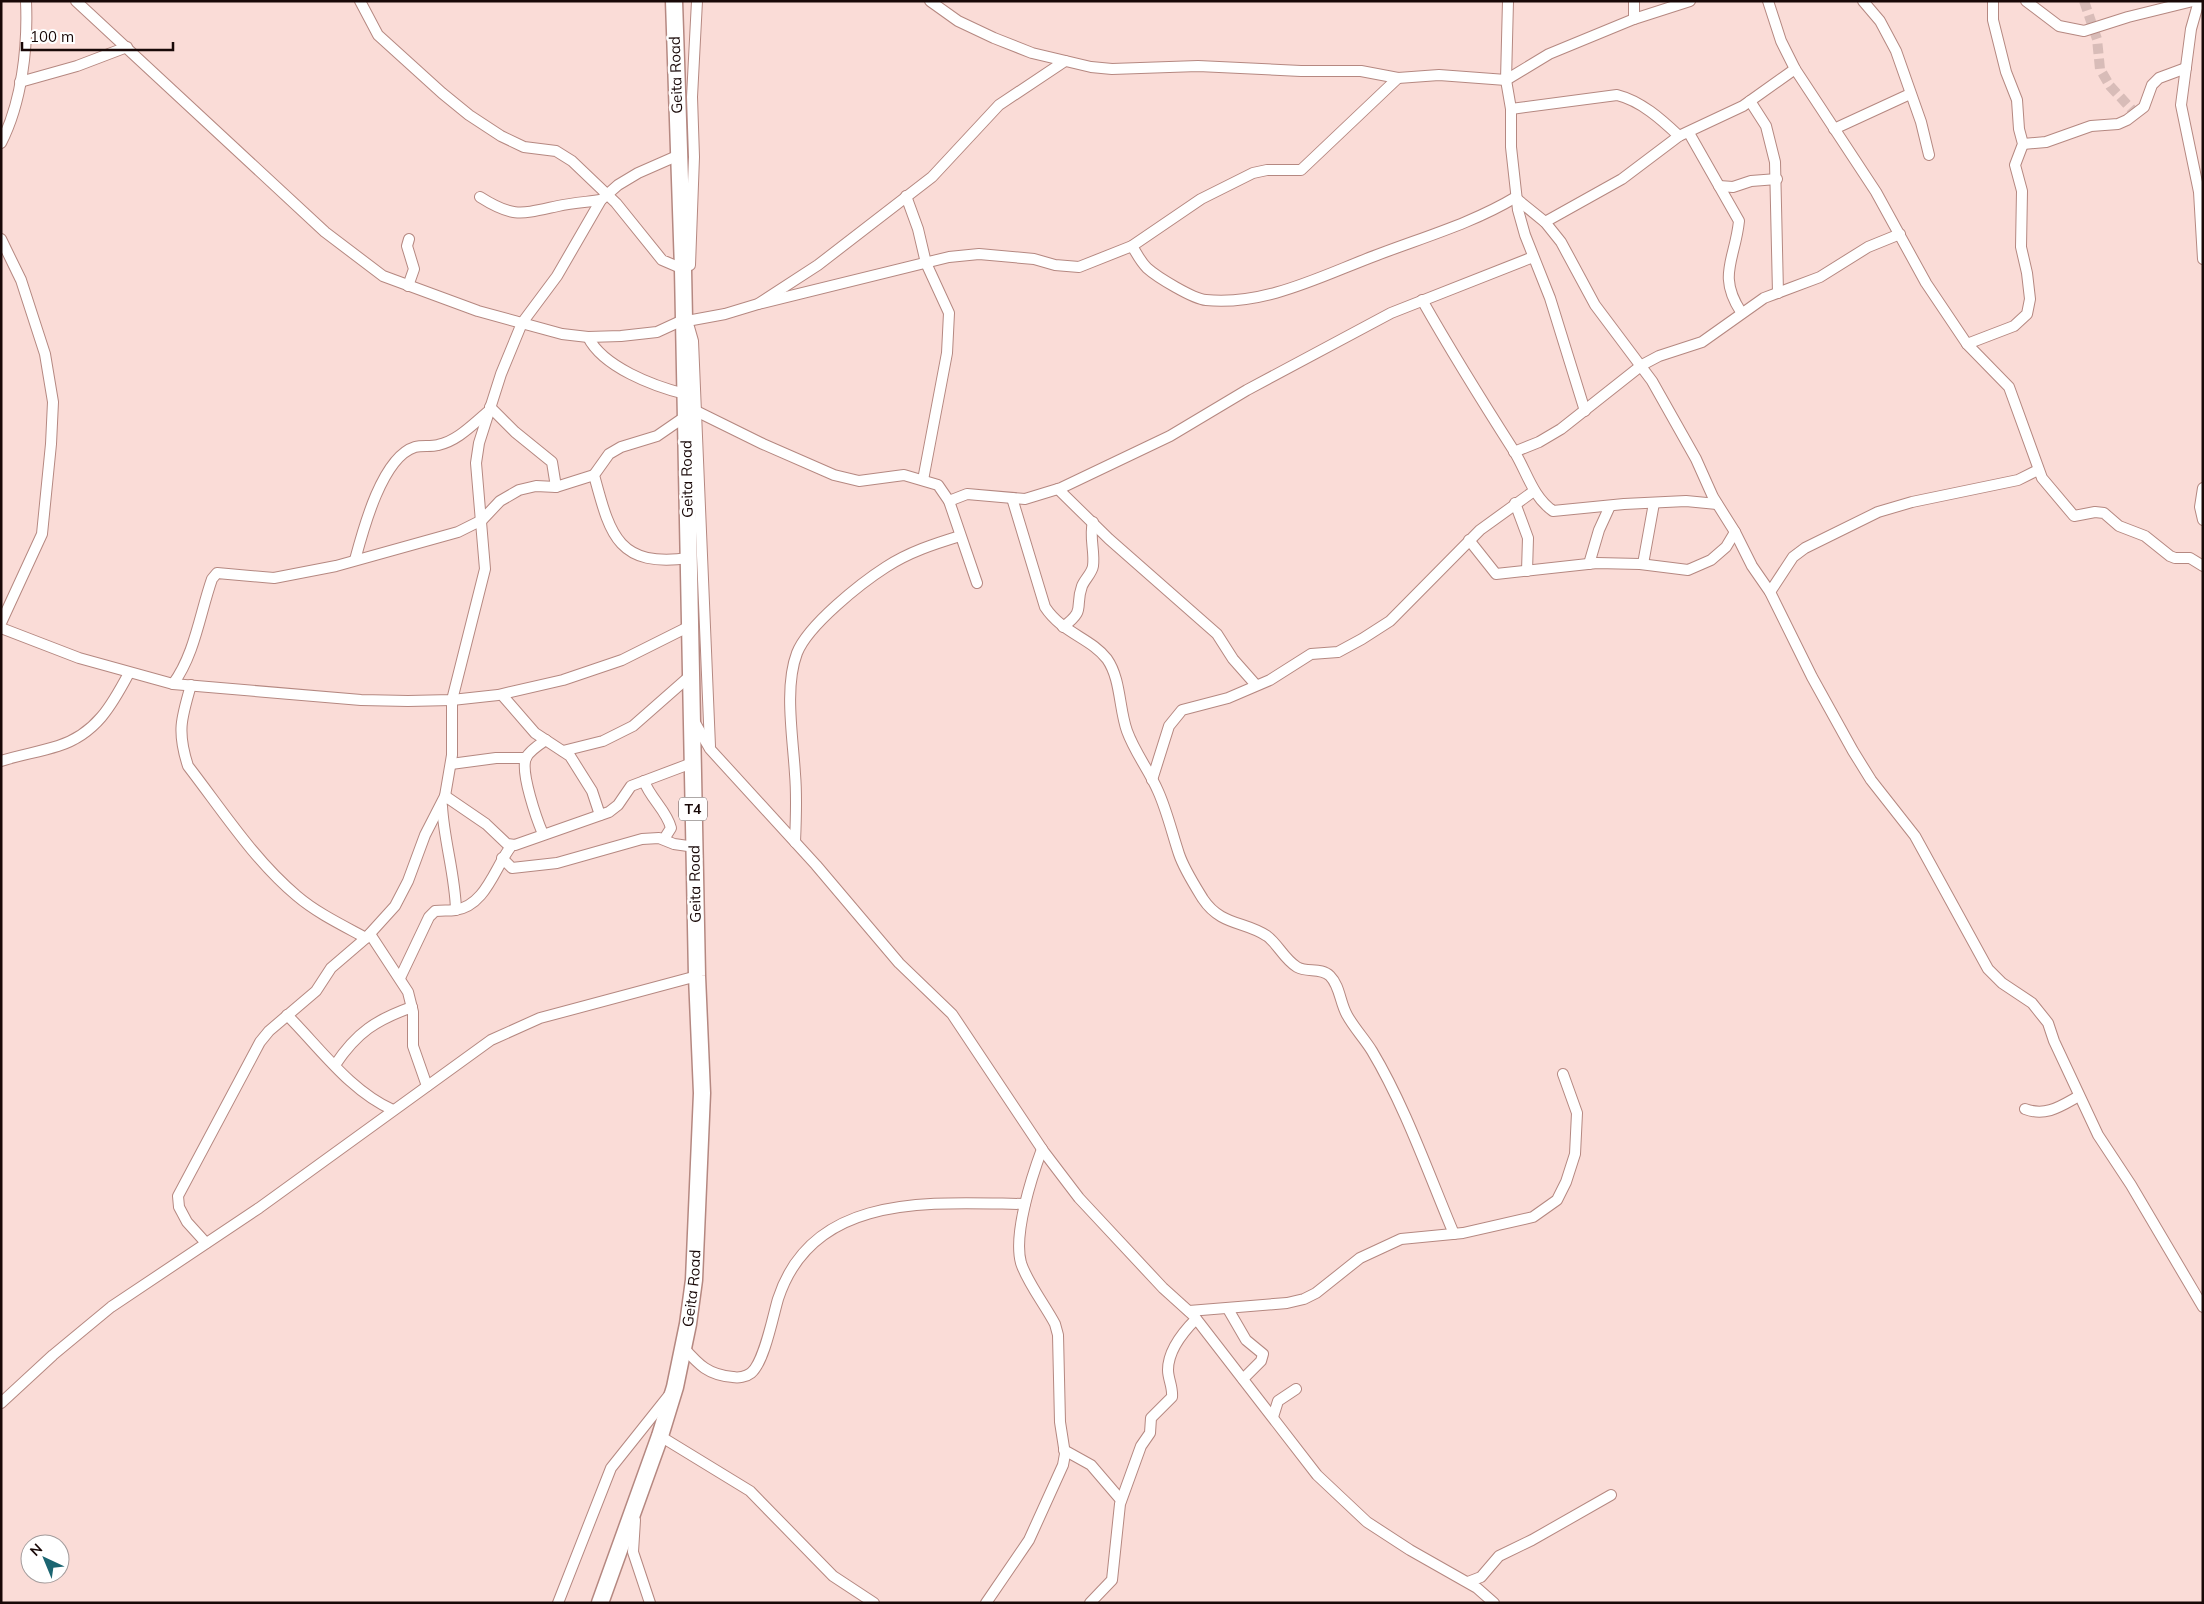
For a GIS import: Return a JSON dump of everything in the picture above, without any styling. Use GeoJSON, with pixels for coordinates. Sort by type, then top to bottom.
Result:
{"type":"FeatureCollection","features":[{"type":"Feature","properties":{"kind":"highway","name":"Geita Road"},"geometry":{"type":"LineString","coordinates":[[600,1603],[660,1436],[675,1387],[694,1280],[702,1093],[697,976],[691,716],[689,558],[691,414],[685,394],[685,320],[674,1]]}},
{"type":"Feature","properties":{"kind":"street"},"geometry":{"type":"LineString","coordinates":[[1,142],[17,106],[25,41],[26,1]]}},
{"type":"Feature","properties":{"kind":"street"},"geometry":{"type":"LineString","coordinates":[[76,1],[127,46],[325,232],[383,276],[522,323],[562,334],[588,337],[657,332],[685,320],[725,314],[758,304],[949,257],[980,254],[1034,259],[1054,265],[1078,267],[1132,246],[1201,199],[1253,173],[1267,170],[1301,170],[1398,78]]}},
{"type":"Feature","properties":{"kind":"street"},"geometry":{"type":"LineString","coordinates":[[360,1],[378,35],[468,115],[524,147],[556,151],[572,161],[662,260],[683,270]]}},
{"type":"Feature","properties":{"kind":"street"},"geometry":{"type":"LineString","coordinates":[[697,1],[692,97],[694,166],[685,320],[693,341],[691,414],[710,749]]}},
{"type":"Feature","properties":{"kind":"street"},"geometry":{"type":"LineString","coordinates":[[930,1],[958,21],[994,38],[1032,53],[1091,67],[1112,69],[1198,66],[1301,71],[1361,71],[1398,78],[1439,75],[1506,80],[1549,54],[1634,19],[1690,1]]}},
{"type":"Feature","properties":{"kind":"street"},"geometry":{"type":"LineString","coordinates":[[1508,1],[1506,80],[1511,109],[1511,147],[1517,199],[1525,235],[1550,298],[1585,411]]}},
{"type":"Feature","properties":{"kind":"street"},"geometry":{"type":"LineString","coordinates":[[1634,1],[1634,19]]}},
{"type":"Feature","properties":{"kind":"street"},"geometry":{"type":"LineString","coordinates":[[1768,1],[1781,41],[1795,69],[1866,176],[1926,283],[1967,344],[2009,387],[2038,470],[2061,502],[2074,516],[2095,512],[2104,513],[2119,526],[2145,536],[2170,556],[2190,558],[2203,566]]}},
{"type":"Feature","properties":{"kind":"street"},"geometry":{"type":"LineString","coordinates":[[1863,1],[1880,21],[1896,51],[1921,122],[1929,155]]}},
{"type":"Feature","properties":{"kind":"street"},"geometry":{"type":"LineString","coordinates":[[1967,344],[2014,326],[2027,314],[2030,299],[2020,233],[2023,200],[2016,165],[2023,144],[2019,130],[2017,100],[2006,72],[1993,20],[1993,1]]}},
{"type":"Feature","properties":{"kind":"street"},"geometry":{"type":"LineString","coordinates":[[2026,1],[2059,26],[2084,31],[2136,14],[2193,1]]}},
{"type":"Feature","properties":{"kind":"street"},"geometry":{"type":"LineString","coordinates":[[2199,1],[2191,28],[2181,105],[2199,192],[2203,259]]}},
{"type":"Feature","properties":{"kind":"street"},"geometry":{"type":"LineString","coordinates":[[20,82],[77,66],[127,46]]}},
{"type":"Feature","properties":{"kind":"street"},"geometry":{"type":"LineString","coordinates":[[758,304],[818,265],[932,177],[999,105],[1065,61]]}},
{"type":"Feature","properties":{"kind":"street"},"geometry":{"type":"LineString","coordinates":[[2023,144],[2046,142],[2090,126],[2118,124],[2128,120],[2144,107],[2152,85],[2159,78],[2186,68]]}},
{"type":"Feature","properties":{"kind":"street"},"geometry":{"type":"LineString","coordinates":[[1545,222],[1622,179],[1679,136],[1689,133],[1750,101],[1795,69]]}},
{"type":"Feature","properties":{"kind":"street"},"geometry":{"type":"LineString","coordinates":[[1834,129],[1910,94]]}},
{"type":"Feature","properties":{"kind":"street"},"geometry":{"type":"LineString","coordinates":[[1511,109],[1617,95],[1629,98],[1679,136]]}},
{"type":"Feature","properties":{"kind":"street"},"geometry":{"type":"LineString","coordinates":[[1750,101],[1766,126],[1772,142],[1777,178],[1775,193],[1778,293]]}},
{"type":"Feature","properties":{"kind":"street"},"geometry":{"type":"LineString","coordinates":[[1689,133],[1739,221],[1727,277],[1730,293],[1741,312]]}},
{"type":"Feature","properties":{"kind":"street"},"geometry":{"type":"LineString","coordinates":[[456,910],[453,873],[444,842],[444,800],[451,764],[452,700],[486,569],[476,463],[479,444],[489,409],[522,323],[557,276],[604,197],[638,173],[678,155]]}},
{"type":"Feature","properties":{"kind":"street"},"geometry":{"type":"LineString","coordinates":[[1719,186],[1734,187],[1777,178]]}},
{"type":"Feature","properties":{"kind":"street"},"geometry":{"type":"LineString","coordinates":[[906,196],[918,230],[926,263],[949,313],[947,353],[923,480]]}},
{"type":"Feature","properties":{"kind":"street"},"geometry":{"type":"LineString","coordinates":[[480,197],[501,210],[513,213],[529,213],[604,197]]}},
{"type":"Feature","properties":{"kind":"street"},"geometry":{"type":"LineString","coordinates":[[1132,246],[1140,260],[1149,269],[1204,300],[1253,298],[1337,272],[1374,255],[1472,220],[1517,199]]}},
{"type":"Feature","properties":{"kind":"street"},"geometry":{"type":"LineString","coordinates":[[1517,199],[1545,222],[1565,248],[1595,305],[1642,365],[1696,459],[1717,504],[1735,532],[1752,566],[1770,592],[1812,677],[1852,751],[1871,780],[1921,845],[1988,969],[2002,983],[2032,1003],[2045,1018],[2098,1136],[2131,1185],[2203,1308]]}},
{"type":"Feature","properties":{"kind":"street"},"geometry":{"type":"LineString","coordinates":[[1514,452],[1539,442],[1585,411],[1642,365],[1659,356],[1702,342],[1741,312],[1764,298],[1820,277],[1868,247],[1900,234]]}},
{"type":"Feature","properties":{"kind":"street"},"geometry":{"type":"LineString","coordinates":[[1,239],[21,280],[45,354],[52,402],[51,444],[42,534],[1,623]]}},
{"type":"Feature","properties":{"kind":"street"},"geometry":{"type":"LineString","coordinates":[[408,286],[414,269],[407,246],[409,239]]}},
{"type":"Feature","properties":{"kind":"street"},"geometry":{"type":"LineString","coordinates":[[949,501],[967,494],[1025,499],[1058,489],[1170,436],[1291,366],[1422,300],[1533,257]]}},
{"type":"Feature","properties":{"kind":"street"},"geometry":{"type":"LineString","coordinates":[[1422,300],[1514,452],[1534,491],[1545,505],[1554,511],[1686,501],[1717,504]]}},
{"type":"Feature","properties":{"kind":"street"},"geometry":{"type":"LineString","coordinates":[[588,337],[598,352],[614,365],[658,387],[685,394]]}},
{"type":"Feature","properties":{"kind":"street"},"geometry":{"type":"LineString","coordinates":[[489,409],[552,462],[556,487]]}},
{"type":"Feature","properties":{"kind":"street"},"geometry":{"type":"LineString","coordinates":[[355,560],[362,532],[375,498],[389,470],[401,455],[416,447],[439,445],[457,437],[489,409]]}},
{"type":"Feature","properties":{"kind":"street"},"geometry":{"type":"LineString","coordinates":[[691,414],[834,475],[859,481],[904,476],[938,485],[949,501],[977,583]]}},
{"type":"Feature","properties":{"kind":"street"},"geometry":{"type":"LineString","coordinates":[[173,684],[181,674],[212,579],[217,573],[274,578],[292,576],[458,532],[482,520],[500,500],[519,490],[536,486],[556,487],[594,475],[609,454],[657,436],[691,414]]}},
{"type":"Feature","properties":{"kind":"street"},"geometry":{"type":"LineString","coordinates":[[1770,592],[1793,558],[1805,548],[1878,512],[1912,502],[2009,482],[2038,470]]}},
{"type":"Feature","properties":{"kind":"street"},"geometry":{"type":"LineString","coordinates":[[594,475],[611,530],[624,547],[655,561],[689,558]]}},
{"type":"Feature","properties":{"kind":"street"},"geometry":{"type":"LineString","coordinates":[[2203,488],[2200,507],[2203,520]]}},
{"type":"Feature","properties":{"kind":"street"},"geometry":{"type":"LineString","coordinates":[[1058,489],[1217,634],[1233,659],[1256,685]]}},
{"type":"Feature","properties":{"kind":"street"},"geometry":{"type":"LineString","coordinates":[[1152,780],[1169,726],[1182,710],[1228,698],[1283,673],[1311,654],[1338,652],[1390,621],[1469,540],[1534,491]]}},
{"type":"Feature","properties":{"kind":"street"},"geometry":{"type":"LineString","coordinates":[[1012,498],[1044,607],[1054,620],[1092,646],[1107,659],[1112,671],[1127,730],[1142,764],[1152,780],[1174,833],[1179,855],[1204,901],[1215,913],[1228,921],[1267,936],[1296,967],[1304,970],[1323,971],[1334,980],[1346,1014],[1372,1051],[1397,1101],[1425,1162],[1454,1234]]}},
{"type":"Feature","properties":{"kind":"street"},"geometry":{"type":"LineString","coordinates":[[1643,564],[1654,503]]}},
{"type":"Feature","properties":{"kind":"street"},"geometry":{"type":"LineString","coordinates":[[1515,504],[1528,538],[1527,570]]}},
{"type":"Feature","properties":{"kind":"street"},"geometry":{"type":"LineString","coordinates":[[1589,564],[1599,530],[1610,506]]}},
{"type":"Feature","properties":{"kind":"street"},"geometry":{"type":"LineString","coordinates":[[1064,627],[1076,616],[1080,608],[1082,586],[1093,568],[1090,541],[1093,522]]}},
{"type":"Feature","properties":{"kind":"street"},"geometry":{"type":"LineString","coordinates":[[1469,540],[1496,574],[1589,564],[1643,564],[1676,570],[1698,567],[1726,547],[1735,532]]}},
{"type":"Feature","properties":{"kind":"street"},"geometry":{"type":"LineString","coordinates":[[796,842],[797,799],[792,733],[792,675],[797,653],[808,635],[821,620],[886,566],[921,549],[960,536]]}},
{"type":"Feature","properties":{"kind":"street"},"geometry":{"type":"LineString","coordinates":[[1,628],[79,658],[173,684],[361,700],[452,700],[502,695],[563,680],[622,660],[690,626]]}},
{"type":"Feature","properties":{"kind":"street"},"geometry":{"type":"LineString","coordinates":[[1,761],[61,746],[81,736],[98,723],[116,699],[129,673]]}},
{"type":"Feature","properties":{"kind":"street"},"geometry":{"type":"LineString","coordinates":[[563,751],[603,741],[634,726],[691,675]]}},
{"type":"Feature","properties":{"kind":"street"},"geometry":{"type":"LineString","coordinates":[[191,685],[180,723],[181,746],[188,766],[268,869],[297,896],[333,920],[368,936],[400,978],[412,1007],[413,1046],[428,1086]]}},
{"type":"Feature","properties":{"kind":"street"},"geometry":{"type":"LineString","coordinates":[[502,695],[529,727],[570,756],[582,773],[600,815]]}},
{"type":"Feature","properties":{"kind":"street"},"geometry":{"type":"LineString","coordinates":[[691,716],[710,749],[796,842],[899,963],[952,1014],[1042,1149],[1104,1227],[1192,1315],[1317,1475],[1367,1522],[1410,1550],[1468,1582],[1494,1603]]}},
{"type":"Feature","properties":{"kind":"street"},"geometry":{"type":"LineString","coordinates":[[451,764],[496,758],[526,758],[546,740]]}},
{"type":"Feature","properties":{"kind":"street"},"geometry":{"type":"LineString","coordinates":[[526,758],[526,776],[543,834]]}},
{"type":"Feature","properties":{"kind":"street"},"geometry":{"type":"LineString","coordinates":[[400,978],[421,930],[429,917],[435,911],[456,910],[476,901],[482,895],[502,858],[512,845],[614,809],[631,786],[692,763]]}},
{"type":"Feature","properties":{"kind":"street"},"geometry":{"type":"LineString","coordinates":[[644,781],[657,806],[669,820],[671,828],[664,839]]}},
{"type":"Feature","properties":{"kind":"street"},"geometry":{"type":"LineString","coordinates":[[206,1243],[187,1222],[179,1207],[178,1196],[260,1042],[316,991],[331,968],[368,936],[389,914],[402,896],[425,835],[444,800]]}},
{"type":"Feature","properties":{"kind":"street"},"geometry":{"type":"LineString","coordinates":[[444,800],[486,824],[507,844],[512,845]]}},
{"type":"Feature","properties":{"kind":"street"},"geometry":{"type":"LineString","coordinates":[[502,858],[512,868],[524,868],[581,858],[642,839],[664,839],[674,844],[695,847]]}},
{"type":"Feature","properties":{"kind":"street"},"geometry":{"type":"LineString","coordinates":[[1,1403],[53,1355],[111,1308],[259,1208],[491,1040],[514,1028],[577,1006],[697,976]]}},
{"type":"Feature","properties":{"kind":"street"},"geometry":{"type":"LineString","coordinates":[[336,1065],[357,1035],[383,1018],[412,1007]]}},
{"type":"Feature","properties":{"kind":"street"},"geometry":{"type":"LineString","coordinates":[[288,1015],[368,1096],[393,1110]]}},
{"type":"Feature","properties":{"kind":"street"},"geometry":{"type":"LineString","coordinates":[[1192,1315],[1271,1303],[1287,1303],[1304,1299],[1316,1293],[1360,1258],[1382,1246],[1401,1239],[1487,1229],[1532,1217],[1557,1200],[1566,1182],[1575,1154],[1577,1113],[1563,1074]]}},
{"type":"Feature","properties":{"kind":"street"},"geometry":{"type":"LineString","coordinates":[[2025,1109],[2035,1113],[2049,1112],[2079,1096]]}},
{"type":"Feature","properties":{"kind":"street"},"geometry":{"type":"LineString","coordinates":[[986,1603],[1029,1540],[1063,1465],[1064,1450],[1060,1422],[1058,1335],[1055,1324],[1021,1262],[1021,1228],[1025,1204],[1042,1149]]}},
{"type":"Feature","properties":{"kind":"street"},"geometry":{"type":"LineString","coordinates":[[683,1347],[700,1366],[717,1376],[738,1378],[751,1373],[761,1357],[788,1271],[808,1246],[833,1227],[885,1210],[935,1203],[1025,1204]]}},
{"type":"Feature","properties":{"kind":"street"},"geometry":{"type":"LineString","coordinates":[[1228,1309],[1246,1340],[1263,1354],[1262,1361],[1243,1379]]}},
{"type":"Feature","properties":{"kind":"street"},"geometry":{"type":"LineString","coordinates":[[1090,1603],[1112,1580],[1121,1500],[1141,1446],[1150,1433],[1152,1418],[1172,1397],[1168,1370],[1176,1345],[1186,1330],[1192,1315]]}},
{"type":"Feature","properties":{"kind":"street"},"geometry":{"type":"LineString","coordinates":[[558,1603],[611,1468],[675,1387]]}},
{"type":"Feature","properties":{"kind":"street"},"geometry":{"type":"LineString","coordinates":[[1273,1417],[1278,1401],[1296,1389]]}},
{"type":"Feature","properties":{"kind":"street"},"geometry":{"type":"LineString","coordinates":[[660,1436],[750,1491],[833,1576],[874,1603]]}},
{"type":"Feature","properties":{"kind":"street"},"geometry":{"type":"LineString","coordinates":[[1064,1450],[1087,1461],[1121,1500]]}},
{"type":"Feature","properties":{"kind":"street"},"geometry":{"type":"LineString","coordinates":[[1468,1582],[1481,1577],[1499,1556],[1532,1540],[1611,1495]]}},
{"type":"Feature","properties":{"kind":"street"},"geometry":{"type":"LineString","coordinates":[[635,1507],[633,1552],[650,1603]]}},
{"type":"Feature","properties":{"kind":"tunnel"},"geometry":{"type":"LineString","coordinates":[[2084,1],[2097,39],[2100,69],[2110,86],[2136,114]]}}]}
